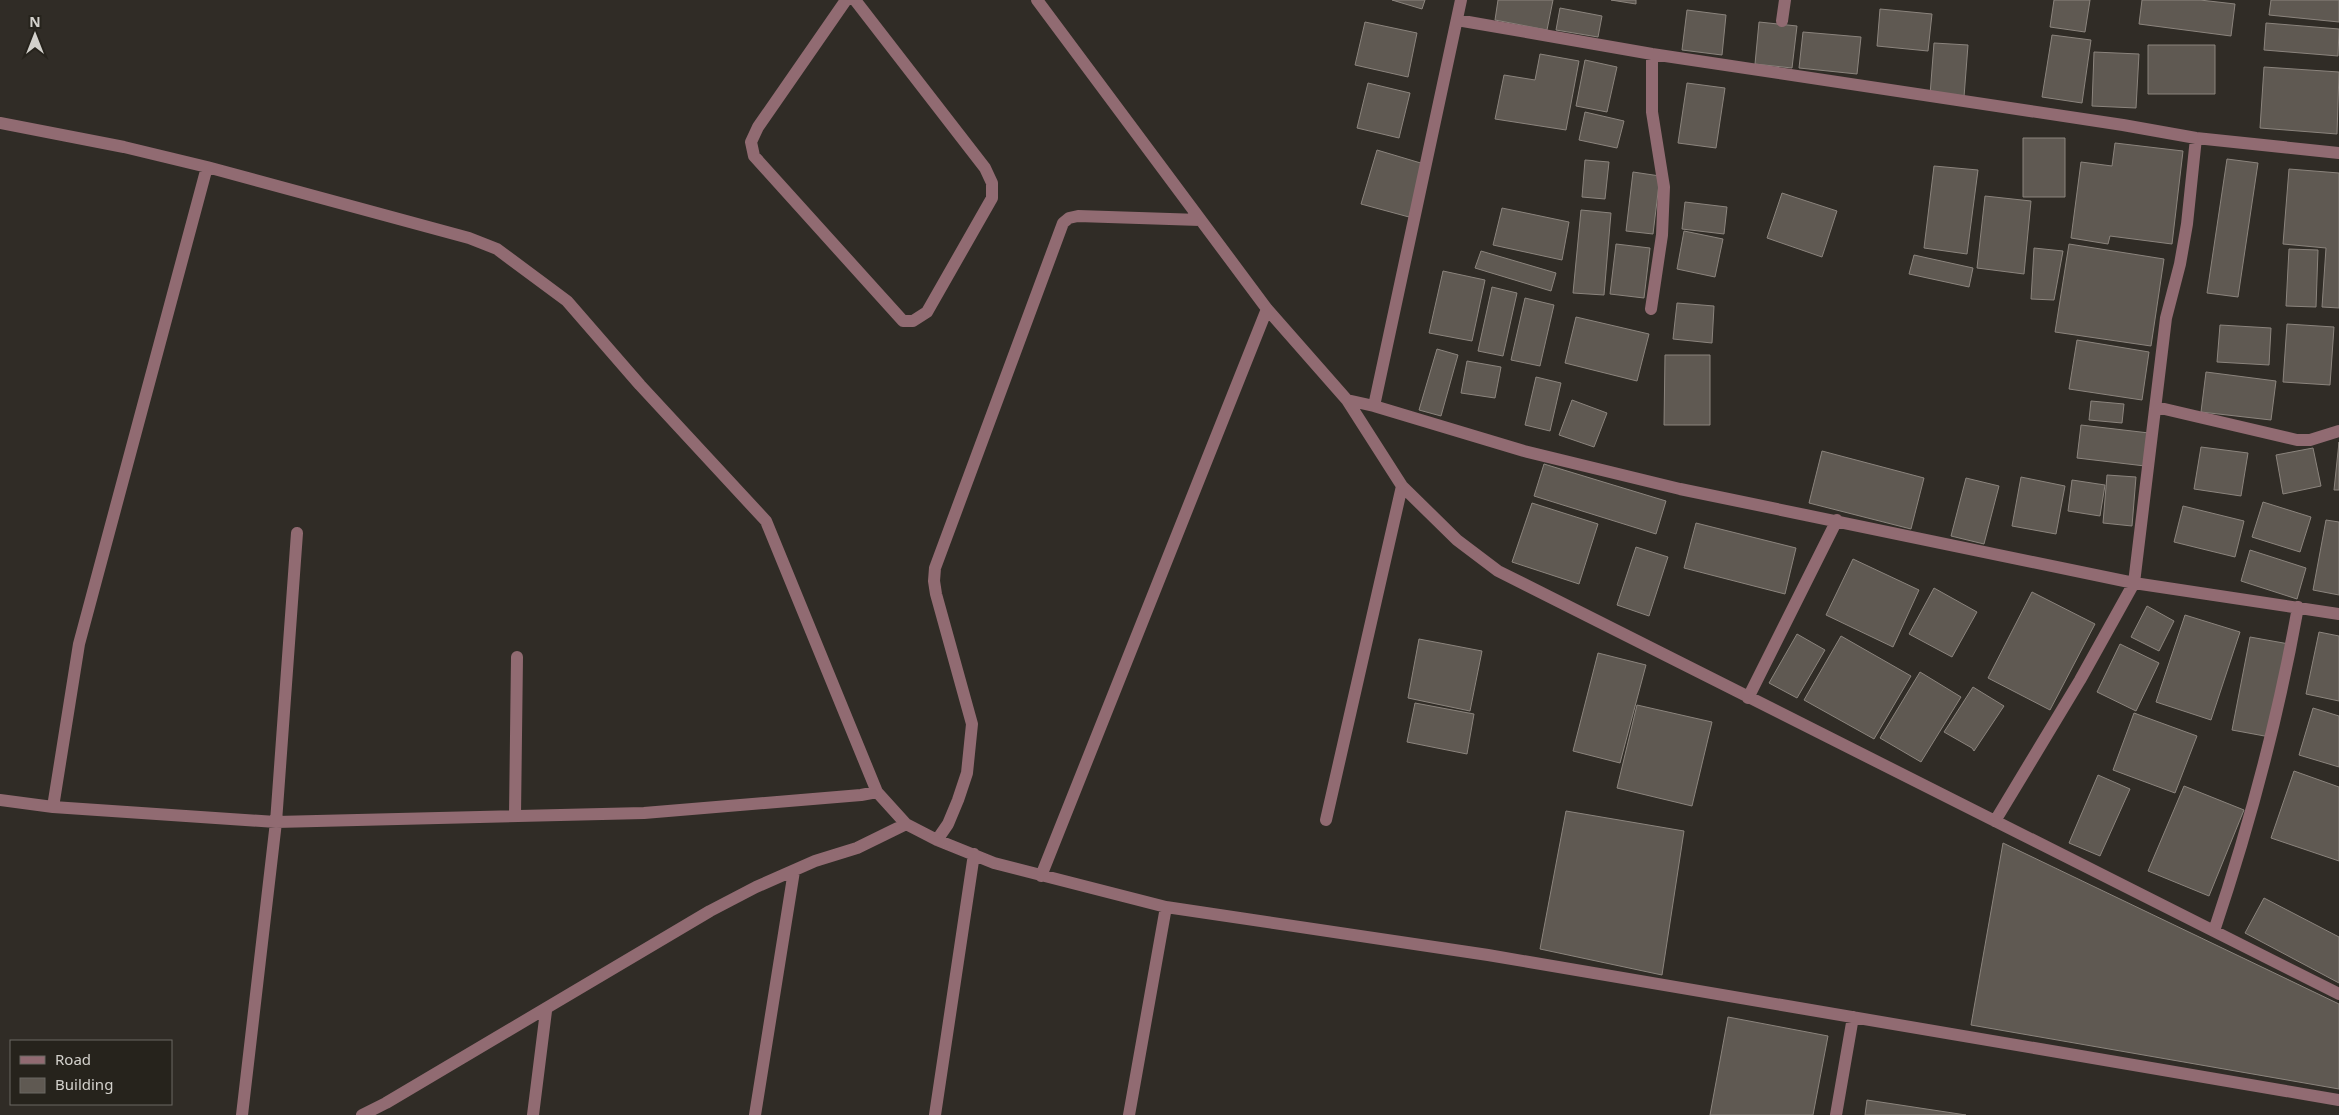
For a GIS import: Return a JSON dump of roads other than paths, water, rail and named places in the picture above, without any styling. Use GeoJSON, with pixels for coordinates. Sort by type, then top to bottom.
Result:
{"type":"FeatureCollection","features":[{"type":"Feature","properties":{"kind":"street"},"geometry":{"type":"LineString","coordinates":[[846,0],[758,126],[751,142],[754,156],[903,321],[914,321],[927,312],[983,214],[992,198],[992,183],[985,168],[855,0]]}},
{"type":"Feature","properties":{"kind":"street"},"geometry":{"type":"LineString","coordinates":[[1038,0],[1267,309],[1347,400],[1402,486],[1457,540],[1498,571],[2339,994]]}},
{"type":"Feature","properties":{"kind":"street"},"geometry":{"type":"LineString","coordinates":[[1374,406],[1461,0]]}},
{"type":"Feature","properties":{"kind":"street"},"geometry":{"type":"LineString","coordinates":[[1782,22],[1785,0]]}},
{"type":"Feature","properties":{"kind":"street"},"geometry":{"type":"LineString","coordinates":[[1457,20],[1652,54],[2123,125],[2196,138],[2339,152]]}},
{"type":"Feature","properties":{"kind":"street"},"geometry":{"type":"LineString","coordinates":[[1651,309],[1662,235],[1664,186],[1652,112],[1652,54]]}},
{"type":"Feature","properties":{"kind":"street"},"geometry":{"type":"LineString","coordinates":[[0,123],[124,147],[207,167],[469,238],[497,250],[568,301],[640,385],[766,521],[877,792],[906,824],[937,840],[994,863],[1166,907],[1478,953],[2339,1100]]}},
{"type":"Feature","properties":{"kind":"street"},"geometry":{"type":"LineString","coordinates":[[1995,821],[2080,680],[2134,583],[2166,318],[2180,264],[2187,224],[2196,138]]}},
{"type":"Feature","properties":{"kind":"street"},"geometry":{"type":"LineString","coordinates":[[53,807],[79,644],[207,167]]}},
{"type":"Feature","properties":{"kind":"street"},"geometry":{"type":"LineString","coordinates":[[937,840],[948,824],[967,772],[972,724],[936,594],[935,568],[1063,223],[1069,218],[1078,216],[1200,220]]}},
{"type":"Feature","properties":{"kind":"street"},"geometry":{"type":"LineString","coordinates":[[1041,876],[1267,309]]}},
{"type":"Feature","properties":{"kind":"street"},"geometry":{"type":"LineString","coordinates":[[1347,400],[1374,406],[1524,451],[1680,489],[2134,583],[2339,614]]}},
{"type":"Feature","properties":{"kind":"street"},"geometry":{"type":"LineString","coordinates":[[2156,407],[2298,440],[2310,440],[2339,431]]}},
{"type":"Feature","properties":{"kind":"street"},"geometry":{"type":"LineString","coordinates":[[1326,820],[1402,486]]}},
{"type":"Feature","properties":{"kind":"street"},"geometry":{"type":"LineString","coordinates":[[1748,698],[1836,520]]}},
{"type":"Feature","properties":{"kind":"street"},"geometry":{"type":"LineString","coordinates":[[242,1115],[276,822],[297,533]]}},
{"type":"Feature","properties":{"kind":"street"},"geometry":{"type":"LineString","coordinates":[[2214,931],[2243,844],[2268,752],[2286,676],[2298,608]]}},
{"type":"Feature","properties":{"kind":"street"},"geometry":{"type":"LineString","coordinates":[[515,815],[516,657]]}},
{"type":"Feature","properties":{"kind":"street"},"geometry":{"type":"LineString","coordinates":[[0,800],[53,807],[276,822],[644,813],[861,795],[877,792]]}},
{"type":"Feature","properties":{"kind":"street"},"geometry":{"type":"LineString","coordinates":[[362,1115],[386,1109],[710,912],[756,887],[814,861],[882,838],[906,824]]}},
{"type":"Feature","properties":{"kind":"street"},"geometry":{"type":"LineString","coordinates":[[935,1115],[974,854]]}},
{"type":"Feature","properties":{"kind":"street"},"geometry":{"type":"LineString","coordinates":[[756,1115],[794,871]]}},
{"type":"Feature","properties":{"kind":"street"},"geometry":{"type":"LineString","coordinates":[[1129,1115],[1166,907]]}},
{"type":"Feature","properties":{"kind":"street"},"geometry":{"type":"LineString","coordinates":[[533,1115],[546,1011]]}},
{"type":"Feature","properties":{"kind":"street"},"geometry":{"type":"LineString","coordinates":[[1836,1115],[1853,1017]]}}]}
